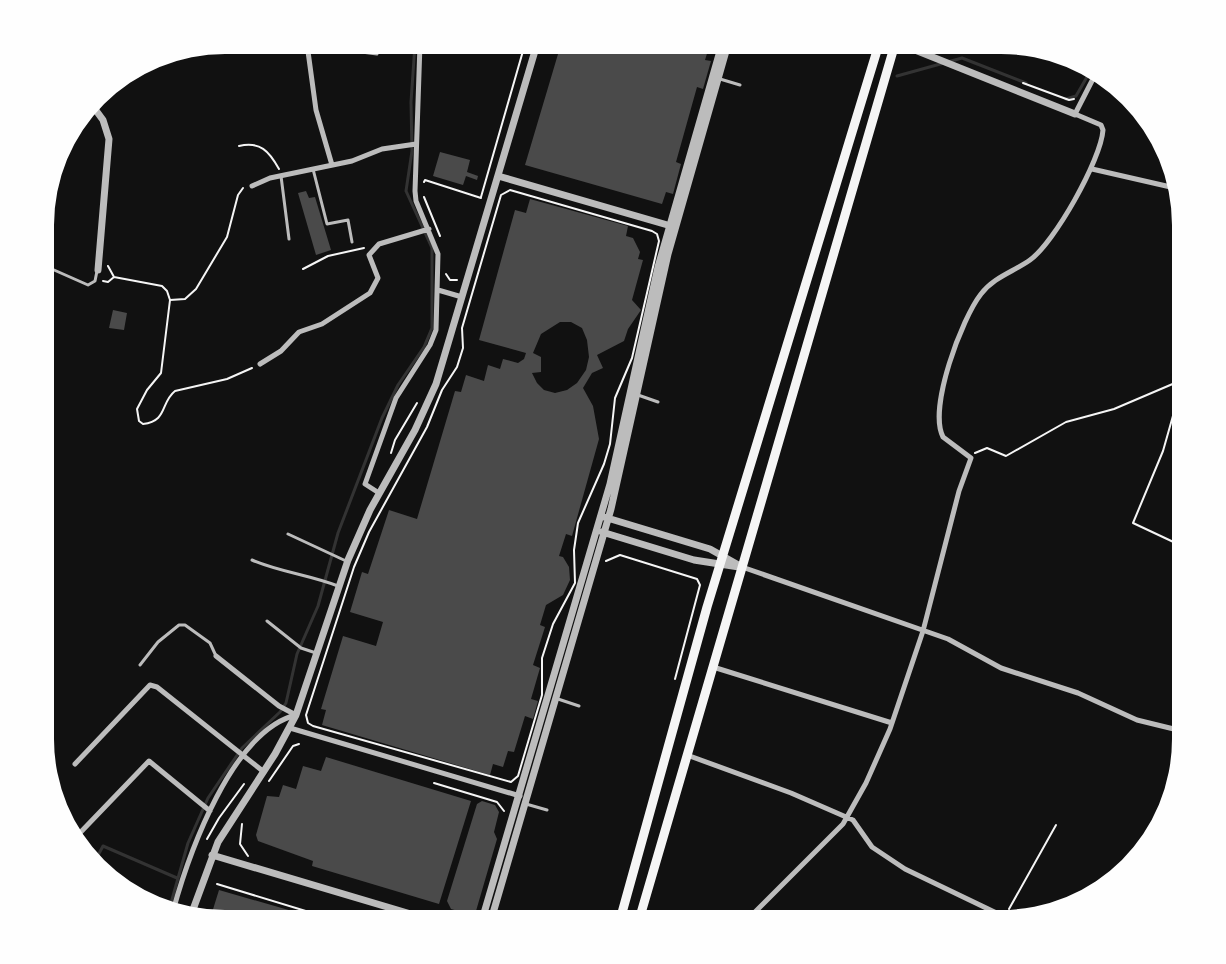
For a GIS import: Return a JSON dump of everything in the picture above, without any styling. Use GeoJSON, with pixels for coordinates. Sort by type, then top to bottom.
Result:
{"type":"FeatureCollection","features":[{"type":"Feature","properties":{"kind":"highway"},"geometry":{"type":"LineString","coordinates":[[623,910],[719,566],[876,54]]}},
{"type":"Feature","properties":{"kind":"highway"},"geometry":{"type":"LineString","coordinates":[[642,910],[894,54]]}},
{"type":"Feature","properties":{"kind":"street"},"geometry":{"type":"LineString","coordinates":[[308,54],[316,110],[332,165]]}},
{"type":"Feature","properties":{"kind":"street"},"geometry":{"type":"LineString","coordinates":[[379,494],[366,486],[365,482],[396,398],[435,334],[438,254],[415,196],[420,54]]}},
{"type":"Feature","properties":{"kind":"street"},"geometry":{"type":"LineString","coordinates":[[194,907],[212,855],[227,826],[264,772],[290,728],[318,654],[347,562],[379,494],[430,397],[534,54]]}},
{"type":"Feature","properties":{"kind":"street"},"geometry":{"type":"LineString","coordinates":[[605,517],[672,227],[719,54]]}},
{"type":"Feature","properties":{"kind":"street"},"geometry":{"type":"LineString","coordinates":[[494,910],[556,699],[605,517],[636,395],[672,227],[725,54]]}},
{"type":"Feature","properties":{"kind":"street"},"geometry":{"type":"LineString","coordinates":[[757,910],[848,818],[892,723],[923,631],[959,491],[971,458],[943,436],[939,421],[945,382],[969,313],[990,284],[1035,255],[1079,195],[1092,169],[1103,130],[1101,125],[1075,114],[922,54]]}},
{"type":"Feature","properties":{"kind":"street"},"geometry":{"type":"LineString","coordinates":[[1075,114],[1092,81]]}},
{"type":"Feature","properties":{"kind":"street"},"geometry":{"type":"LineString","coordinates":[[97,111],[103,120],[109,139],[98,270]]}},
{"type":"Feature","properties":{"kind":"street"},"geometry":{"type":"LineString","coordinates":[[252,186],[283,176],[356,160],[382,149],[416,144]]}},
{"type":"Feature","properties":{"kind":"street"},"geometry":{"type":"LineString","coordinates":[[1092,169],[1167,186]]}},
{"type":"Feature","properties":{"kind":"street"},"geometry":{"type":"LineString","coordinates":[[498,176],[672,227]]}},
{"type":"Feature","properties":{"kind":"street"},"geometry":{"type":"LineString","coordinates":[[260,364],[275,356],[299,332],[322,324],[372,291],[378,278],[370,257],[373,247],[395,237],[429,229]]}},
{"type":"Feature","properties":{"kind":"street"},"geometry":{"type":"LineString","coordinates":[[438,290],[462,297]]}},
{"type":"Feature","properties":{"kind":"street"},"geometry":{"type":"LineString","coordinates":[[605,517],[723,554],[742,567],[970,649],[1001,668],[1078,693],[1137,720],[1172,729]]}},
{"type":"Feature","properties":{"kind":"street"},"geometry":{"type":"LineString","coordinates":[[601,532],[719,566],[742,567]]}},
{"type":"Feature","properties":{"kind":"street"},"geometry":{"type":"LineString","coordinates":[[485,910],[601,532]]}},
{"type":"Feature","properties":{"kind":"street"},"geometry":{"type":"LineString","coordinates":[[216,656],[282,707],[296,715]]}},
{"type":"Feature","properties":{"kind":"street"},"geometry":{"type":"LineString","coordinates":[[713,667],[892,723]]}},
{"type":"Feature","properties":{"kind":"street"},"geometry":{"type":"LineString","coordinates":[[75,764],[150,685],[157,687],[264,772]]}},
{"type":"Feature","properties":{"kind":"street"},"geometry":{"type":"LineString","coordinates":[[175,902],[192,848],[241,754],[271,726],[284,718],[296,715]]}},
{"type":"Feature","properties":{"kind":"street"},"geometry":{"type":"LineString","coordinates":[[290,728],[519,796],[526,801]]}},
{"type":"Feature","properties":{"kind":"street"},"geometry":{"type":"LineString","coordinates":[[687,755],[791,793],[848,818],[855,823],[872,847],[904,868],[991,910]]}},
{"type":"Feature","properties":{"kind":"street"},"geometry":{"type":"LineString","coordinates":[[81,831],[149,761],[210,811]]}},
{"type":"Feature","properties":{"kind":"street"},"geometry":{"type":"LineString","coordinates":[[212,855],[397,910]]}},
{"type":"Feature","properties":{"kind":"lane"},"geometry":{"type":"LineString","coordinates":[[718,78],[740,85]]}},
{"type":"Feature","properties":{"kind":"lane"},"geometry":{"type":"LineString","coordinates":[[314,169],[327,224],[348,220],[352,242]]}},
{"type":"Feature","properties":{"kind":"lane"},"geometry":{"type":"LineString","coordinates":[[283,176],[289,239]]}},
{"type":"Feature","properties":{"kind":"lane"},"geometry":{"type":"LineString","coordinates":[[54,271],[84,284],[92,284],[98,270]]}},
{"type":"Feature","properties":{"kind":"lane"},"geometry":{"type":"LineString","coordinates":[[636,395],[658,402]]}},
{"type":"Feature","properties":{"kind":"lane"},"geometry":{"type":"LineString","coordinates":[[288,534],[347,562]]}},
{"type":"Feature","properties":{"kind":"lane"},"geometry":{"type":"LineString","coordinates":[[252,560],[283,572],[320,579],[338,586]]}},
{"type":"Feature","properties":{"kind":"lane"},"geometry":{"type":"LineString","coordinates":[[267,621],[302,648],[318,654]]}},
{"type":"Feature","properties":{"kind":"lane"},"geometry":{"type":"LineString","coordinates":[[140,665],[158,642],[179,625],[185,625],[210,642],[216,656]]}},
{"type":"Feature","properties":{"kind":"lane"},"geometry":{"type":"LineString","coordinates":[[556,699],[579,706]]}},
{"type":"Feature","properties":{"kind":"lane"},"geometry":{"type":"LineString","coordinates":[[526,801],[547,810]]}},
{"type":"Feature","properties":{"kind":"path"},"geometry":{"type":"LineString","coordinates":[[478,208],[522,54]]}},
{"type":"Feature","properties":{"kind":"path"},"geometry":{"type":"LineString","coordinates":[[1013,78],[1069,100],[1083,99]]}},
{"type":"Feature","properties":{"kind":"path"},"geometry":{"type":"LineString","coordinates":[[239,146],[253,144],[265,149],[283,176]]}},
{"type":"Feature","properties":{"kind":"path"},"geometry":{"type":"LineString","coordinates":[[423,186],[425,180],[481,198]]}},
{"type":"Feature","properties":{"kind":"path"},"geometry":{"type":"LineString","coordinates":[[170,300],[185,298],[196,290],[226,237],[239,191],[252,186]]}},
{"type":"Feature","properties":{"kind":"path"},"geometry":{"type":"LineString","coordinates":[[464,348],[457,367],[442,390],[427,427],[369,532],[354,567],[306,718],[313,726],[511,782],[518,776],[542,695],[542,658],[553,624],[575,583],[574,537],[610,444],[615,398],[632,358],[659,241],[657,234],[652,231],[510,190],[501,195]]}},
{"type":"Feature","properties":{"kind":"path"},"geometry":{"type":"LineString","coordinates":[[423,193],[441,238]]}},
{"type":"Feature","properties":{"kind":"path"},"geometry":{"type":"LineString","coordinates":[[303,269],[334,254],[373,247]]}},
{"type":"Feature","properties":{"kind":"path"},"geometry":{"type":"LineString","coordinates":[[445,268],[448,279],[457,280]]}},
{"type":"Feature","properties":{"kind":"path"},"geometry":{"type":"LineString","coordinates":[[94,280],[108,282],[114,277],[162,286],[167,291],[170,300],[161,373],[147,390],[136,413],[143,424],[152,423],[161,417],[169,395],[175,391],[227,379],[260,364]]}},
{"type":"Feature","properties":{"kind":"path"},"geometry":{"type":"LineString","coordinates":[[971,458],[984,448],[1006,456],[1066,422],[1114,409],[1172,386]]}},
{"type":"Feature","properties":{"kind":"path"},"geometry":{"type":"LineString","coordinates":[[389,458],[394,440],[419,400]]}},
{"type":"Feature","properties":{"kind":"path"},"geometry":{"type":"LineString","coordinates":[[1172,418],[1163,451],[1134,523],[1172,541]]}},
{"type":"Feature","properties":{"kind":"path"},"geometry":{"type":"LineString","coordinates":[[604,563],[608,558],[620,555],[694,576],[700,583],[673,688]]}},
{"type":"Feature","properties":{"kind":"path"},"geometry":{"type":"LineString","coordinates":[[268,784],[294,746],[299,744]]}},
{"type":"Feature","properties":{"kind":"path"},"geometry":{"type":"LineString","coordinates":[[206,842],[219,818],[246,781]]}},
{"type":"Feature","properties":{"kind":"path"},"geometry":{"type":"LineString","coordinates":[[434,783],[498,802],[504,814]]}},
{"type":"Feature","properties":{"kind":"path"},"geometry":{"type":"LineString","coordinates":[[243,821],[239,829],[240,844],[251,858]]}},
{"type":"Feature","properties":{"kind":"path"},"geometry":{"type":"LineString","coordinates":[[1011,910],[1056,825]]}},
{"type":"Feature","properties":{"kind":"path"},"geometry":{"type":"LineString","coordinates":[[217,884],[302,910]]}},
{"type":"Feature","properties":{"kind":"building"},"geometry":{"type":"Polygon","coordinates":[[[558,54],[707,54],[705,60],[711,61],[703,89],[697,87],[676,162],[681,164],[673,194],[666,192],[662,204],[525,165],[558,54]]]}},
{"type":"Feature","properties":{"kind":"building"},"geometry":{"type":"Polygon","coordinates":[[[440,152],[470,160],[467,172],[478,176],[477,180],[466,176],[463,185],[433,176],[440,152]]]}},
{"type":"Feature","properties":{"kind":"building"},"geometry":{"type":"Polygon","coordinates":[[[306,191],[309,198],[315,197],[331,250],[316,255],[298,193],[306,191]]]}},
{"type":"Feature","properties":{"kind":"building"},"geometry":{"type":"Polygon","coordinates":[[[530,199],[628,226],[626,236],[633,238],[640,252],[638,259],[643,260],[632,300],[641,310],[628,329],[624,341],[597,355],[603,368],[592,373],[583,388],[593,406],[599,439],[572,536],[566,534],[559,556],[563,557],[569,567],[570,580],[563,595],[546,605],[540,625],[545,627],[533,665],[540,668],[531,699],[538,701],[533,719],[525,716],[514,752],[508,751],[503,767],[493,764],[490,775],[322,725],[326,710],[321,709],[343,636],[376,646],[383,622],[350,612],[362,572],[368,574],[389,510],[417,519],[455,391],[461,392],[466,375],[484,381],[488,365],[500,369],[503,359],[518,363],[524,359],[526,353],[479,340],[515,210],[526,213],[530,199]],[[560,322],[541,334],[533,353],[541,357],[541,372],[532,373],[544,390],[555,393],[567,390],[577,383],[586,370],[589,357],[587,340],[582,328],[571,322],[560,322]]]}},
{"type":"Feature","properties":{"kind":"building"},"geometry":{"type":"Polygon","coordinates":[[[113,310],[127,313],[124,330],[109,328],[113,310]]]}},
{"type":"Feature","properties":{"kind":"building"},"geometry":{"type":"Polygon","coordinates":[[[326,757],[471,801],[439,904],[312,866],[313,861],[258,841],[256,835],[267,796],[279,797],[283,785],[296,789],[303,766],[321,771],[326,757]]]}},
{"type":"Feature","properties":{"kind":"building"},"geometry":{"type":"Polygon","coordinates":[[[482,801],[495,805],[499,812],[494,832],[497,839],[476,910],[454,910],[451,909],[447,901],[477,804],[482,801]]]}},
{"type":"Feature","properties":{"kind":"building"},"geometry":{"type":"Polygon","coordinates":[[[219,890],[289,910],[214,910],[219,890]]]}},
{"type":"Feature","properties":{"kind":"waterway"},"geometry":{"type":"LineString","coordinates":[[172,901],[188,843],[208,798],[242,748],[280,712],[286,703],[297,654],[318,606],[338,533],[382,418],[398,385],[424,347],[432,328],[432,248],[406,191],[412,151],[411,102],[414,54]]}},
{"type":"Feature","properties":{"kind":"waterway"},"geometry":{"type":"LineString","coordinates":[[897,76],[962,58],[1026,83]]}},
{"type":"Feature","properties":{"kind":"waterway"},"geometry":{"type":"LineString","coordinates":[[1066,99],[1076,96],[1087,77]]}},
{"type":"Feature","properties":{"kind":"waterway"},"geometry":{"type":"LineString","coordinates":[[99,854],[103,846],[177,878]]}}]}
